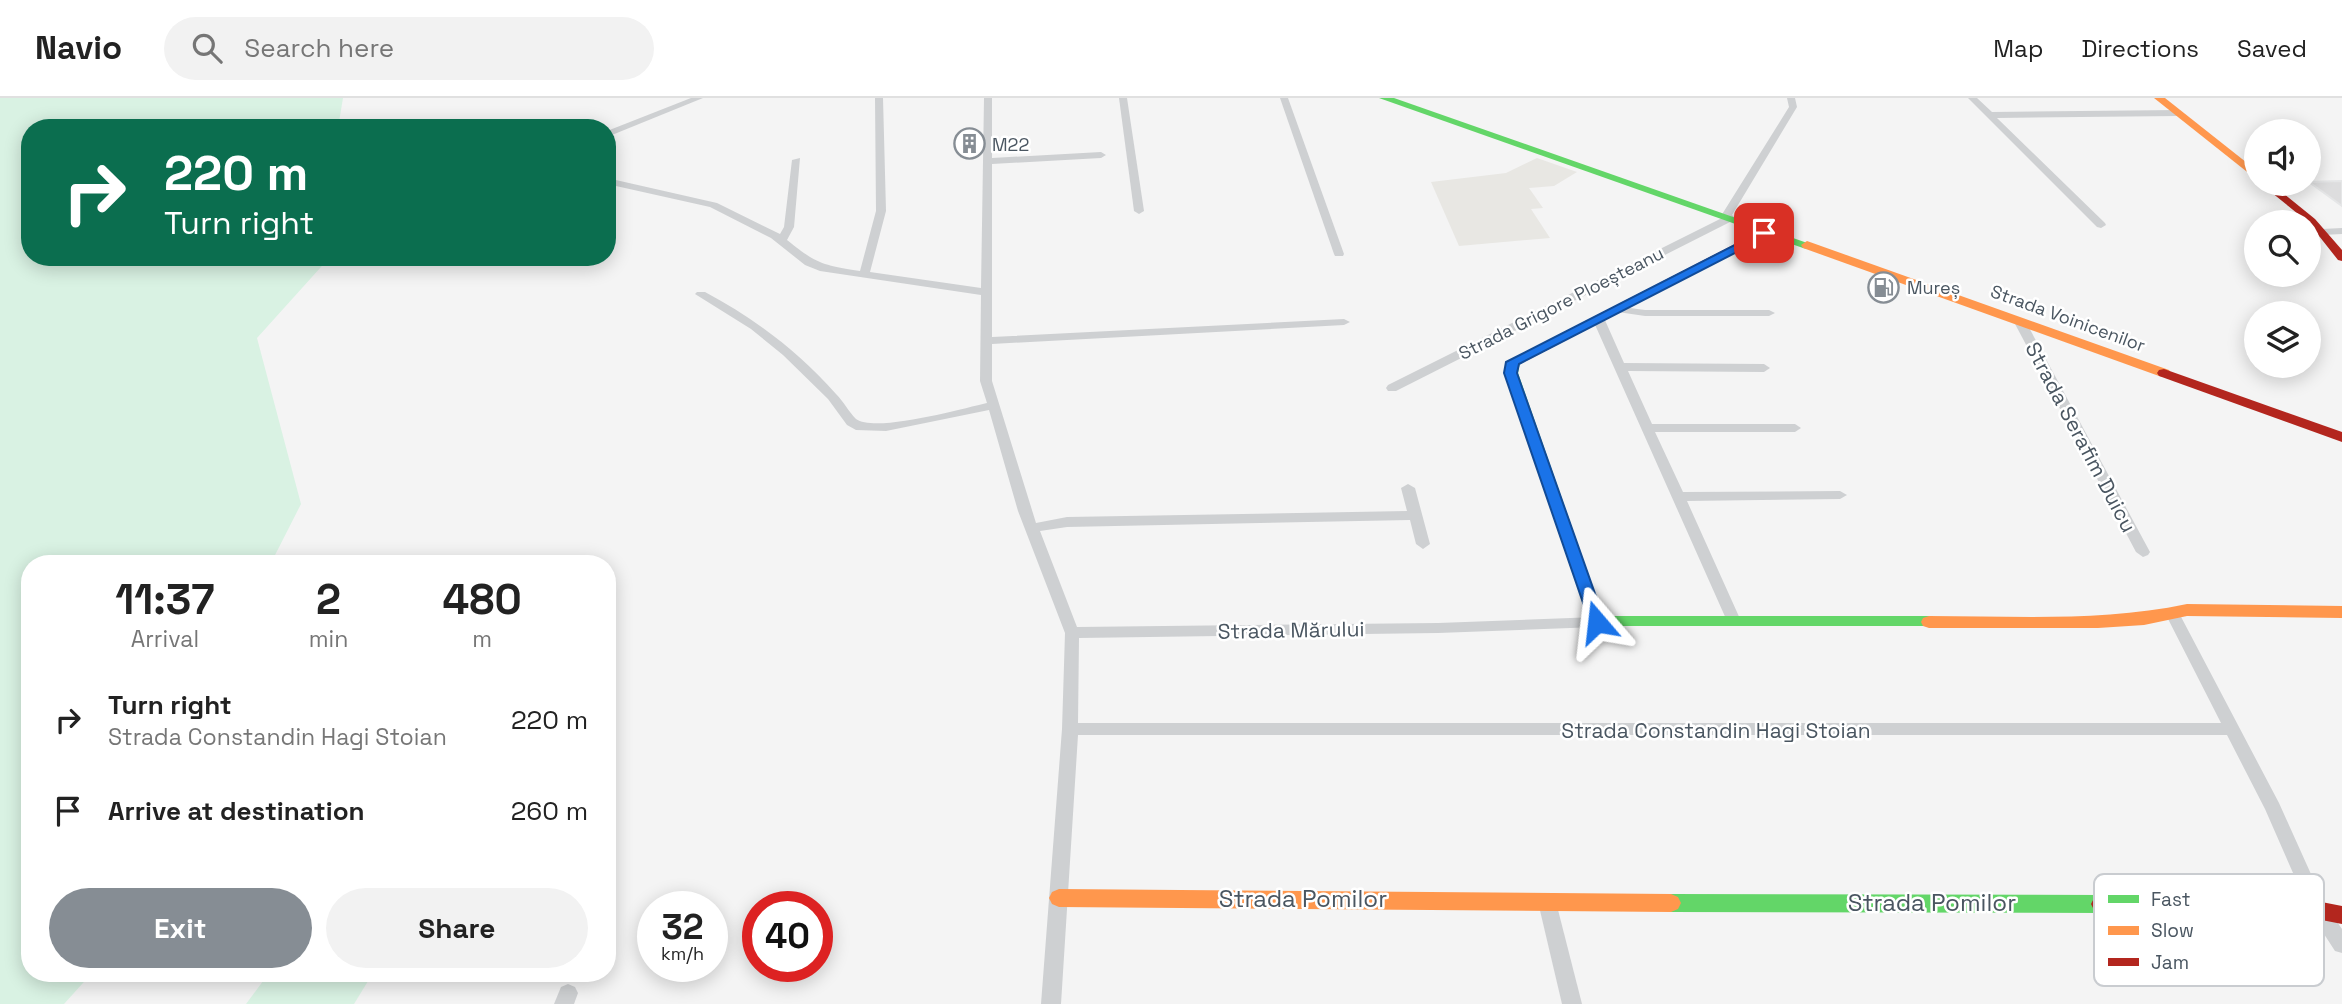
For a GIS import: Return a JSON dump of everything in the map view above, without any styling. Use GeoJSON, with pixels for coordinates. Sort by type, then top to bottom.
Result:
{"type":"FeatureCollection","features":[{"type":"Feature","properties":{"kind":"street"},"geometry":{"type":"LineString","coordinates":[[616,130],[699,98]]}},
{"type":"Feature","properties":{"kind":"street"},"geometry":{"type":"LineString","coordinates":[[864,276],[881,211],[879,98]]}},
{"type":"Feature","properties":{"kind":"street"},"geometry":{"type":"LineString","coordinates":[[988,98],[984,369],[992,406],[1032,528],[1072,632],[1070,729],[1051,1004]]}},
{"type":"Feature","properties":{"kind":"street"},"geometry":{"type":"LineString","coordinates":[[1123,98],[1139,211]]}},
{"type":"Feature","properties":{"kind":"street"},"geometry":{"type":"LineString","coordinates":[[1284,98],[1339,254]]}},
{"type":"Feature","properties":{"kind":"street","name":"Strada Voinicenilor"},"geometry":{"type":"LineString","coordinates":[[1384,98],[1768,231],[2342,437]]}},
{"type":"Feature","properties":{"kind":"street"},"geometry":{"type":"LineString","coordinates":[[1728,217],[1793,107],[1791,98]]}},
{"type":"Feature","properties":{"kind":"street"},"geometry":{"type":"LineString","coordinates":[[1972,98],[2101,225]]}},
{"type":"Feature","properties":{"kind":"street"},"geometry":{"type":"LineString","coordinates":[[2159,98],[2244,166]]}},
{"type":"Feature","properties":{"kind":"street"},"geometry":{"type":"LineString","coordinates":[[1989,114],[2178,113]]}},
{"type":"Feature","properties":{"kind":"street"},"geometry":{"type":"LineString","coordinates":[[988,161],[1101,155]]}},
{"type":"Feature","properties":{"kind":"street"},"geometry":{"type":"LineString","coordinates":[[781,241],[789,227],[797,160]]}},
{"type":"Feature","properties":{"kind":"street"},"geometry":{"type":"LineString","coordinates":[[616,183],[713,205],[781,241],[809,263],[864,276],[986,292]]}},
{"type":"Feature","properties":{"kind":"street"},"geometry":{"type":"LineString","coordinates":[[2280,196],[2322,232],[2342,257]]}},
{"type":"Feature","properties":{"kind":"street","name":"Strada Grigore Ploeșteanu"},"geometry":{"type":"LineString","coordinates":[[1392,388],[1728,217]]}},
{"type":"Feature","properties":{"kind":"street"},"geometry":{"type":"LineString","coordinates":[[1768,231],[1513,362],[1510,373],[1597,622],[2098,622],[2187,610],[2342,612]]}},
{"type":"Feature","properties":{"kind":"street"},"geometry":{"type":"LineString","coordinates":[[2322,232],[2342,231]]}},
{"type":"Feature","properties":{"kind":"street"},"geometry":{"type":"LineString","coordinates":[[701,294],[754,326],[788,354],[834,398],[851,423],[857,426],[886,426],[992,406]]}},
{"type":"Feature","properties":{"kind":"street"},"geometry":{"type":"LineString","coordinates":[[1615,309],[1636,313],[1769,313]]}},
{"type":"Feature","properties":{"kind":"street"},"geometry":{"type":"LineString","coordinates":[[1598,318],[1734,621]]}},
{"type":"Feature","properties":{"kind":"street","name":"Strada Serafim Duicu"},"geometry":{"type":"LineString","coordinates":[[2020,322],[2143,552]]}},
{"type":"Feature","properties":{"kind":"street"},"geometry":{"type":"LineString","coordinates":[[985,341],[1344,323]]}},
{"type":"Feature","properties":{"kind":"street"},"geometry":{"type":"LineString","coordinates":[[1619,367],[1764,368]]}},
{"type":"Feature","properties":{"kind":"street"},"geometry":{"type":"LineString","coordinates":[[1647,428],[1795,428]]}},
{"type":"Feature","properties":{"kind":"street"},"geometry":{"type":"LineString","coordinates":[[1408,488],[1423,544]]}},
{"type":"Feature","properties":{"kind":"street"},"geometry":{"type":"LineString","coordinates":[[1677,497],[1840,495]]}},
{"type":"Feature","properties":{"kind":"street"},"geometry":{"type":"LineString","coordinates":[[1032,528],[1067,522],[1415,515]]}},
{"type":"Feature","properties":{"kind":"street"},"geometry":{"type":"LineString","coordinates":[[2172,614],[2273,808],[2302,874]]}},
{"type":"Feature","properties":{"kind":"street","name":"Strada Mărului"},"geometry":{"type":"LineString","coordinates":[[1072,632],[1509,626],[1597,622]]}},
{"type":"Feature","properties":{"kind":"street","name":"Strada Constandin Hagi Stoian"},"geometry":{"type":"LineString","coordinates":[[1070,729],[2232,729]]}},
{"type":"Feature","properties":{"kind":"street","name":"Strada Pomilor"},"geometry":{"type":"LineString","coordinates":[[1059,898],[2094,904]]}},
{"type":"Feature","properties":{"kind":"street"},"geometry":{"type":"LineString","coordinates":[[1547,902],[1572,1004]]}},
{"type":"Feature","properties":{"kind":"street"},"geometry":{"type":"LineString","coordinates":[[2324,910],[2342,915]]}},
{"type":"Feature","properties":{"kind":"street"},"geometry":{"type":"LineString","coordinates":[[2324,918],[2342,945]]}},
{"type":"Feature","properties":{"kind":"shaded area"},"geometry":{"type":"Polygon","coordinates":[[[1537,158],[1577,172],[1554,186],[1529,188],[1543,208],[1531,209],[1550,238],[1459,246],[1431,182],[1506,173],[1537,158]]]}},
{"type":"Feature","properties":{"kind":"green space"},"geometry":{"type":"Polygon","coordinates":[[[0,98],[343,98],[340,119],[21,119],[21,266],[322,266],[257,338],[301,504],[275,555],[21,555],[21,982],[84,982],[64,1004],[0,1004],[0,98]]]}},
{"type":"Feature","properties":{"kind":"green space"},"geometry":{"type":"Polygon","coordinates":[[[262,982],[367,982],[354,1004],[246,1004],[262,982]]]}},
{"type":"Feature","properties":{"kind":"building","name":"M22"},"geometry":{"type":"Polygon","coordinates":[[[977,133],[977,156],[961,157],[964,134],[977,133]]]}},
{"type":"Feature","properties":{"kind":"building"},"geometry":{"type":"Polygon","coordinates":[[[2342,181],[2342,206],[2321,191],[2321,182],[2342,181]]]}},
{"type":"Feature","properties":{"kind":"traffic: fast"},"geometry":{"type":"LineString","coordinates":[[1384,98],[1807,245]]}},
{"type":"Feature","properties":{"kind":"traffic: fast"},"geometry":{"type":"LineString","coordinates":[[1513,362],[1511,373],[1597,622],[1929,622]]}},
{"type":"Feature","properties":{"kind":"traffic: fast"},"geometry":{"type":"LineString","coordinates":[[1671,903],[2094,904]]}},
{"type":"Feature","properties":{"kind":"traffic: slow"},"geometry":{"type":"LineString","coordinates":[[2159,98],[2244,166]]}},
{"type":"Feature","properties":{"kind":"traffic: slow"},"geometry":{"type":"LineString","coordinates":[[1807,245],[2164,373]]}},
{"type":"Feature","properties":{"kind":"traffic: slow"},"geometry":{"type":"LineString","coordinates":[[1929,622],[2098,622],[2144,619],[2187,610],[2342,612]]}},
{"type":"Feature","properties":{"kind":"traffic: slow"},"geometry":{"type":"LineString","coordinates":[[1059,898],[1671,903]]}},
{"type":"Feature","properties":{"kind":"traffic: jam"},"geometry":{"type":"LineString","coordinates":[[2281,196],[2311,221],[2342,257]]}},
{"type":"Feature","properties":{"kind":"traffic: jam"},"geometry":{"type":"LineString","coordinates":[[1513,362],[1768,231]]}},
{"type":"Feature","properties":{"kind":"traffic: jam"},"geometry":{"type":"LineString","coordinates":[[2164,373],[2342,437]]}},
{"type":"Feature","properties":{"kind":"traffic: jam"},"geometry":{"type":"LineString","coordinates":[[2324,911],[2342,915]]}},
{"type":"Feature","properties":{"kind":"place","name":"M22"},"geometry":{"type":"Point","coordinates":[969,144]}},
{"type":"Feature","properties":{"kind":"place","name":"Mureș"},"geometry":{"type":"Point","coordinates":[1884,287]}},
{"type":"Feature","properties":{"kind":"route"},"geometry":{"type":"LineString","coordinates":[[1597,622],[1510,373],[1513,362],[1764,233]]}}]}
